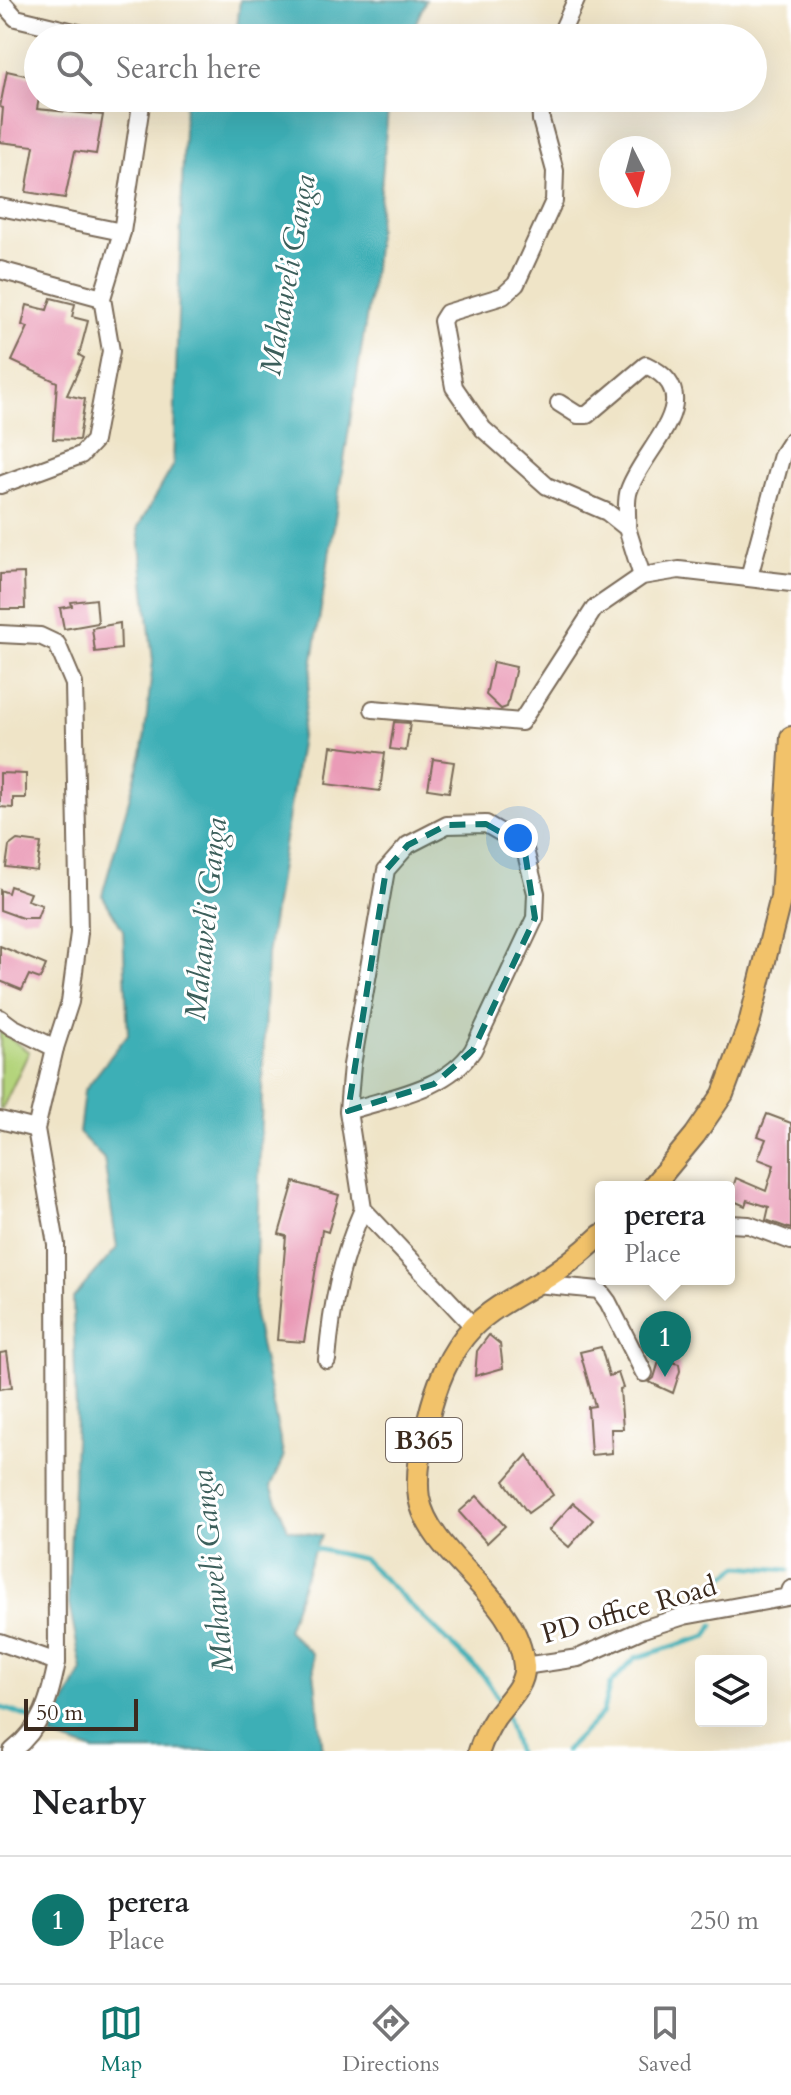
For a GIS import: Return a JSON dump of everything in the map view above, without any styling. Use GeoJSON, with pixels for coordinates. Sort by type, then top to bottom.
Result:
{"type":"FeatureCollection","features":[{"type":"Feature","properties":{"kind":"main road"},"geometry":{"type":"LineString","coordinates":[[657,1181],[695,1135],[723,1094],[749,1024],[777,920],[787,862],[790,749]]}},
{"type":"Feature","properties":{"kind":"main road","name":"B365"},"geometry":{"type":"LineString","coordinates":[[524,1666],[517,1641],[501,1611],[432,1528],[419,1498],[419,1469],[435,1391],[454,1351],[473,1326],[559,1269],[595,1240]]}},
{"type":"Feature","properties":{"kind":"main road"},"geometry":{"type":"LineString","coordinates":[[479,1751],[496,1717],[517,1689],[524,1675],[524,1666]]}},
{"type":"Feature","properties":{"kind":"street"},"geometry":{"type":"LineString","coordinates":[[0,0],[16,18],[41,24]]}},
{"type":"Feature","properties":{"kind":"street"},"geometry":{"type":"LineString","coordinates":[[565,24],[576,0]]}},
{"type":"Feature","properties":{"kind":"street"},"geometry":{"type":"LineString","coordinates":[[0,485],[81,455],[94,441],[111,351],[102,298],[122,232],[140,112]]}},
{"type":"Feature","properties":{"kind":"street"},"geometry":{"type":"LineString","coordinates":[[541,112],[555,171],[554,201],[516,284],[503,296],[447,313],[442,321],[454,387],[483,429],[547,486],[607,512],[627,528]]}},
{"type":"Feature","properties":{"kind":"street"},"geometry":{"type":"LineString","coordinates":[[0,207],[122,232]]}},
{"type":"Feature","properties":{"kind":"street"},"geometry":{"type":"LineString","coordinates":[[0,270],[102,298]]}},
{"type":"Feature","properties":{"kind":"street"},"geometry":{"type":"LineString","coordinates":[[559,403],[578,415],[587,415],[646,365],[661,372],[675,391],[674,410],[628,491],[627,528],[642,576]]}},
{"type":"Feature","properties":{"kind":"street"},"geometry":{"type":"LineString","coordinates":[[749,577],[782,455],[791,441]]}},
{"type":"Feature","properties":{"kind":"street"},"geometry":{"type":"LineString","coordinates":[[373,709],[521,722],[594,609],[642,576],[679,570],[791,583]]}},
{"type":"Feature","properties":{"kind":"street"},"geometry":{"type":"LineString","coordinates":[[0,634],[40,636],[57,644],[74,684],[79,933],[70,1002],[55,1048],[36,1129],[56,1244],[57,1662],[47,1706],[29,1738],[12,1751]]}},
{"type":"Feature","properties":{"kind":"street"},"geometry":{"type":"LineString","coordinates":[[327,1360],[332,1304],[350,1237],[363,1209],[348,1111],[352,1065],[386,870],[408,845],[447,825],[486,824],[524,846],[536,893],[535,918],[473,1050],[465,1062],[434,1084],[348,1111]]}},
{"type":"Feature","properties":{"kind":"street"},"geometry":{"type":"LineString","coordinates":[[0,1018],[55,1048]]}},
{"type":"Feature","properties":{"kind":"street"},"geometry":{"type":"LineString","coordinates":[[0,1120],[36,1129]]}},
{"type":"Feature","properties":{"kind":"street"},"geometry":{"type":"LineString","coordinates":[[363,1209],[473,1326]]}},
{"type":"Feature","properties":{"kind":"street"},"geometry":{"type":"LineString","coordinates":[[735,1224],[749,1225],[791,1241]]}},
{"type":"Feature","properties":{"kind":"street"},"geometry":{"type":"LineString","coordinates":[[536,1284],[599,1290],[644,1373]]}},
{"type":"Feature","properties":{"kind":"street","name":"PD office Road"},"geometry":{"type":"LineString","coordinates":[[524,1666],[578,1658],[643,1629],[684,1616],[790,1595]]}},
{"type":"Feature","properties":{"kind":"street"},"geometry":{"type":"LineString","coordinates":[[0,1642],[57,1662]]}},
{"type":"Feature","properties":{"kind":"highlighted area"},"geometry":{"type":"Polygon","coordinates":[[[486,824],[524,846],[535,918],[473,1050],[434,1084],[348,1111],[386,870],[408,845],[447,825],[486,824]]]}},
{"type":"Feature","properties":{"kind":"green space"},"geometry":{"type":"Polygon","coordinates":[[[0,1031],[29,1052],[2,1109],[0,1109],[0,1031]]]}},
{"type":"Feature","properties":{"kind":"water"},"geometry":{"type":"Polygon","coordinates":[[[240,0],[426,0],[415,24],[237,24],[240,0]]]}},
{"type":"Feature","properties":{"kind":"water","name":"Mahaweli Ganga"},"geometry":{"type":"Polygon","coordinates":[[[185,112],[388,112],[374,268],[267,955],[254,1315],[284,1458],[271,1486],[288,1529],[322,1536],[287,1630],[312,1654],[323,1751],[94,1751],[52,1737],[53,1727],[82,1670],[68,1599],[76,1418],[73,1298],[117,1248],[104,1159],[79,1133],[84,1091],[128,1034],[123,930],[102,895],[143,750],[153,661],[138,527],[173,466],[185,112]]]}},
{"type":"Feature","properties":{"kind":"building"},"geometry":{"type":"Polygon","coordinates":[[[7,71],[24,75],[24,112],[103,115],[96,154],[75,151],[65,198],[26,192],[34,146],[0,142],[3,108],[0,107],[7,71]]]}},
{"type":"Feature","properties":{"kind":"building"},"geometry":{"type":"Polygon","coordinates":[[[51,298],[75,304],[72,317],[88,321],[79,355],[84,358],[67,395],[85,399],[79,440],[53,439],[57,382],[12,361],[28,327],[22,325],[27,305],[47,310],[51,298]]]}},
{"type":"Feature","properties":{"kind":"building"},"geometry":{"type":"Polygon","coordinates":[[[24,573],[25,609],[0,609],[0,574],[24,573]]]}},
{"type":"Feature","properties":{"kind":"building"},"geometry":{"type":"Polygon","coordinates":[[[96,599],[98,623],[64,629],[60,608],[72,606],[71,602],[96,599]]]}},
{"type":"Feature","properties":{"kind":"building"},"geometry":{"type":"Polygon","coordinates":[[[120,623],[121,649],[95,652],[92,628],[120,623]]]}},
{"type":"Feature","properties":{"kind":"building"},"geometry":{"type":"Polygon","coordinates":[[[493,662],[516,667],[507,707],[501,709],[486,695],[493,662]]]}},
{"type":"Feature","properties":{"kind":"building"},"geometry":{"type":"Polygon","coordinates":[[[394,722],[410,723],[406,751],[390,749],[394,722]]]}},
{"type":"Feature","properties":{"kind":"building"},"geometry":{"type":"Polygon","coordinates":[[[331,746],[385,753],[380,791],[326,784],[331,746]]]}},
{"type":"Feature","properties":{"kind":"building"},"geometry":{"type":"Polygon","coordinates":[[[433,759],[454,762],[449,792],[428,789],[433,759]]]}},
{"type":"Feature","properties":{"kind":"building"},"geometry":{"type":"Polygon","coordinates":[[[0,773],[26,774],[26,798],[13,798],[13,808],[0,807],[0,773]]]}},
{"type":"Feature","properties":{"kind":"building"},"geometry":{"type":"Polygon","coordinates":[[[17,840],[41,843],[37,871],[6,867],[9,846],[17,840]]]}},
{"type":"Feature","properties":{"kind":"building"},"geometry":{"type":"Polygon","coordinates":[[[10,886],[30,893],[27,900],[42,905],[37,918],[22,918],[0,910],[0,890],[8,893],[10,886]]]}},
{"type":"Feature","properties":{"kind":"building"},"geometry":{"type":"Polygon","coordinates":[[[0,946],[46,965],[40,979],[29,975],[22,990],[0,981],[0,946]]]}},
{"type":"Feature","properties":{"kind":"building"},"geometry":{"type":"Polygon","coordinates":[[[767,1114],[791,1123],[791,1229],[766,1220],[769,1207],[747,1200],[745,1206],[735,1202],[736,1178],[766,1191],[774,1165],[758,1159],[766,1139],[758,1136],[767,1114]]]}},
{"type":"Feature","properties":{"kind":"building"},"geometry":{"type":"Polygon","coordinates":[[[294,1182],[339,1195],[328,1232],[322,1230],[304,1342],[277,1340],[286,1236],[279,1234],[294,1182]]]}},
{"type":"Feature","properties":{"kind":"building"},"geometry":{"type":"Polygon","coordinates":[[[489,1335],[500,1344],[503,1368],[475,1376],[477,1351],[489,1335]]]}},
{"type":"Feature","properties":{"kind":"building"},"geometry":{"type":"Polygon","coordinates":[[[601,1347],[609,1376],[618,1373],[623,1388],[620,1389],[623,1429],[611,1429],[612,1453],[591,1455],[588,1407],[595,1406],[580,1352],[601,1347]]]}},
{"type":"Feature","properties":{"kind":"building"},"geometry":{"type":"Polygon","coordinates":[[[7,1352],[12,1387],[0,1389],[0,1353],[7,1352]]]}},
{"type":"Feature","properties":{"kind":"building"},"geometry":{"type":"Polygon","coordinates":[[[660,1358],[679,1364],[673,1393],[649,1382],[654,1378],[660,1358]]]}},
{"type":"Feature","properties":{"kind":"building"},"geometry":{"type":"Polygon","coordinates":[[[527,1455],[553,1495],[528,1513],[504,1481],[527,1455]]]}},
{"type":"Feature","properties":{"kind":"building"},"geometry":{"type":"Polygon","coordinates":[[[477,1496],[505,1526],[487,1543],[459,1512],[477,1496]]]}},
{"type":"Feature","properties":{"kind":"building"},"geometry":{"type":"Polygon","coordinates":[[[573,1503],[593,1520],[569,1547],[549,1530],[573,1503]]]}},
{"type":"Feature","properties":{"kind":"waterway"},"geometry":{"type":"LineString","coordinates":[[308,1547],[363,1559],[483,1675],[500,1701]]}},
{"type":"Feature","properties":{"kind":"waterway"},"geometry":{"type":"LineString","coordinates":[[708,1594],[710,1587],[739,1566],[788,1570]]}},
{"type":"Feature","properties":{"kind":"waterway"},"geometry":{"type":"LineString","coordinates":[[565,1751],[602,1714],[610,1684],[635,1658],[707,1636],[713,1625]]}},
{"type":"Feature","properties":{"kind":"waterway"},"geometry":{"type":"LineString","coordinates":[[0,1707],[59,1728]]}},
{"type":"Feature","properties":{"kind":"waterway"},"geometry":{"type":"LineString","coordinates":[[506,1714],[517,1751]]}},
{"type":"Feature","properties":{"kind":"place","name":"perera"},"geometry":{"type":"Point","coordinates":[665,1377]}}]}
